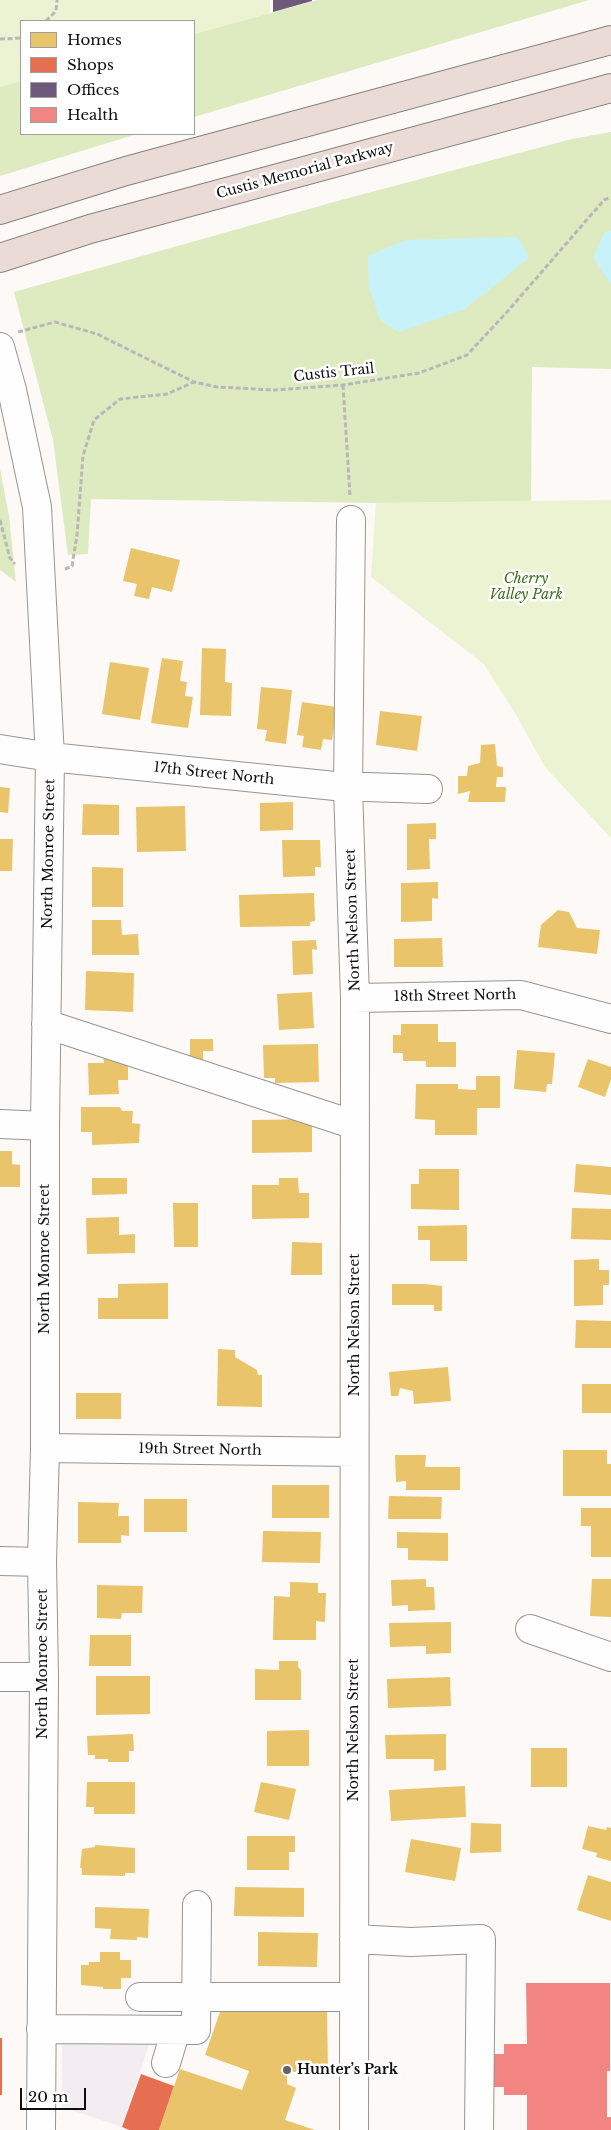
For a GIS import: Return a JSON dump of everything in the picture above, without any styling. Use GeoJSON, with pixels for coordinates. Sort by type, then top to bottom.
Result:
{"type":"FeatureCollection","features":[{"type":"Feature","properties":{"kind":"highway"},"geometry":{"type":"LineString","coordinates":[[0,210],[126,171],[611,40]]}},
{"type":"Feature","properties":{"kind":"highway","name":"Custis Memorial Parkway"},"geometry":{"type":"LineString","coordinates":[[0,258],[90,229],[611,88]]}},
{"type":"Feature","properties":{"kind":"street","name":"North Monroe Street"},"geometry":{"type":"LineString","coordinates":[[5,340],[12,390],[37,507],[50,757],[45,1126],[45,1448],[42,1562],[44,1677],[41,2130]]}},
{"type":"Feature","properties":{"kind":"street","name":"North Nelson Street"},"geometry":{"type":"LineString","coordinates":[[351,520],[348,788],[355,998],[354,2130]]}},
{"type":"Feature","properties":{"kind":"street","name":"17th Street North"},"geometry":{"type":"LineString","coordinates":[[0,749],[50,757],[348,788],[428,789]]}},
{"type":"Feature","properties":{"kind":"street","name":"18th Street North"},"geometry":{"type":"LineString","coordinates":[[355,998],[521,995],[611,1019]]}},
{"type":"Feature","properties":{"kind":"street"},"geometry":{"type":"LineString","coordinates":[[46,1024],[355,1125]]}},
{"type":"Feature","properties":{"kind":"street"},"geometry":{"type":"LineString","coordinates":[[0,1124],[45,1126]]}},
{"type":"Feature","properties":{"kind":"street","name":"19th Street North"},"geometry":{"type":"LineString","coordinates":[[45,1448],[354,1452]]}},
{"type":"Feature","properties":{"kind":"street"},"geometry":{"type":"LineString","coordinates":[[0,1560],[42,1562]]}},
{"type":"Feature","properties":{"kind":"street"},"geometry":{"type":"LineString","coordinates":[[530,1629],[611,1657]]}},
{"type":"Feature","properties":{"kind":"street"},"geometry":{"type":"LineString","coordinates":[[0,1676],[44,1677]]}},
{"type":"Feature","properties":{"kind":"street"},"geometry":{"type":"LineString","coordinates":[[42,2029],[196,2030],[197,1905]]}},
{"type":"Feature","properties":{"kind":"street"},"geometry":{"type":"LineString","coordinates":[[354,1939],[410,1942],[481,1939],[479,2130]]}},
{"type":"Feature","properties":{"kind":"street"},"geometry":{"type":"LineString","coordinates":[[140,1997],[354,1997]]}},
{"type":"Feature","properties":{"kind":"street"},"geometry":{"type":"LineString","coordinates":[[166,2063],[176,2030]]}},
{"type":"Feature","properties":{"kind":"path"},"geometry":{"type":"LineString","coordinates":[[47,20],[56,11],[57,0]]}},
{"type":"Feature","properties":{"kind":"path"},"geometry":{"type":"LineString","coordinates":[[0,39],[20,38]]}},
{"type":"Feature","properties":{"kind":"path","name":"Custis Trail"},"geometry":{"type":"LineString","coordinates":[[5,340],[55,322],[97,334],[194,382],[218,387],[275,390],[342,385],[419,373],[467,354],[507,312],[604,200],[611,197]]}},
{"type":"Feature","properties":{"kind":"path"},"geometry":{"type":"LineString","coordinates":[[64,570],[72,566],[83,456],[94,420],[120,399],[167,394],[194,382]]}},
{"type":"Feature","properties":{"kind":"path"},"geometry":{"type":"LineString","coordinates":[[342,385],[351,520]]}},
{"type":"Feature","properties":{"kind":"path"},"geometry":{"type":"LineString","coordinates":[[0,520],[10,558],[18,567]]}},
{"type":"Feature","properties":{"kind":"shaded area"},"geometry":{"type":"Polygon","coordinates":[[[62,2031],[153,2032],[122,2127],[62,2107],[62,2031]]]}},
{"type":"Feature","properties":{"kind":"green space"},"geometry":{"type":"Polygon","coordinates":[[[0,0],[270,0],[270,13],[195,34],[195,20],[20,20],[20,81],[0,87],[0,0]]]}},
{"type":"Feature","properties":{"kind":"green space"},"geometry":{"type":"Polygon","coordinates":[[[318,0],[589,0],[195,117],[195,34],[318,0]]]}},
{"type":"Feature","properties":{"kind":"green space"},"geometry":{"type":"Polygon","coordinates":[[[20,81],[20,135],[134,135],[0,176],[0,87],[20,81]]]}},
{"type":"Feature","properties":{"kind":"green space"},"geometry":{"type":"Polygon","coordinates":[[[611,132],[611,369],[532,367],[531,501],[376,503],[91,499],[88,554],[68,555],[53,440],[14,292],[341,200],[572,139],[611,132]]]}},
{"type":"Feature","properties":{"kind":"green space"},"geometry":{"type":"Polygon","coordinates":[[[0,469],[9,516],[16,582],[0,570],[0,469]]]}},
{"type":"Feature","properties":{"kind":"green space","name":"Cherry Valley Park"},"geometry":{"type":"Polygon","coordinates":[[[611,500],[611,838],[545,767],[518,718],[484,664],[371,577],[376,503],[611,500]]]}},
{"type":"Feature","properties":{"kind":"water"},"geometry":{"type":"Polygon","coordinates":[[[611,231],[611,284],[593,257],[605,232],[611,231]]]}},
{"type":"Feature","properties":{"kind":"water"},"geometry":{"type":"Polygon","coordinates":[[[518,237],[529,258],[465,309],[399,332],[380,320],[369,287],[368,256],[406,240],[518,237]]]}},
{"type":"Feature","properties":{"kind":"building: Homes"},"geometry":{"type":"Polygon","coordinates":[[[131,548],[180,560],[172,592],[152,587],[149,599],[134,596],[137,584],[123,581],[131,548]]]}},
{"type":"Feature","properties":{"kind":"building: Homes"},"geometry":{"type":"Polygon","coordinates":[[[202,648],[226,649],[225,682],[232,683],[231,716],[200,715],[202,648]]]}},
{"type":"Feature","properties":{"kind":"building: Homes"},"geometry":{"type":"Polygon","coordinates":[[[162,658],[183,661],[180,681],[187,682],[185,696],[193,697],[188,728],[151,723],[162,658]]]}},
{"type":"Feature","properties":{"kind":"building: Homes"},"geometry":{"type":"Polygon","coordinates":[[[110,662],[149,668],[140,720],[102,714],[110,662]]]}},
{"type":"Feature","properties":{"kind":"building: Homes"},"geometry":{"type":"Polygon","coordinates":[[[261,687],[292,690],[286,744],[265,741],[267,730],[257,729],[261,687]]]}},
{"type":"Feature","properties":{"kind":"building: Homes"},"geometry":{"type":"Polygon","coordinates":[[[302,702],[337,707],[332,740],[323,739],[321,750],[302,747],[304,736],[297,735],[302,702]]]}},
{"type":"Feature","properties":{"kind":"building: Homes"},"geometry":{"type":"Polygon","coordinates":[[[380,711],[422,716],[417,751],[376,745],[380,711]]]}},
{"type":"Feature","properties":{"kind":"building: Homes"},"geometry":{"type":"Polygon","coordinates":[[[495,744],[497,766],[503,767],[503,777],[497,777],[496,787],[506,787],[505,802],[468,802],[470,791],[458,794],[458,776],[467,776],[468,766],[480,763],[481,745],[495,744]]]}},
{"type":"Feature","properties":{"kind":"building: Homes"},"geometry":{"type":"Polygon","coordinates":[[[0,787],[10,788],[8,813],[0,812],[0,787]]]}},
{"type":"Feature","properties":{"kind":"building: Homes"},"geometry":{"type":"Polygon","coordinates":[[[293,802],[293,830],[260,831],[260,803],[293,802]]]}},
{"type":"Feature","properties":{"kind":"building: Homes"},"geometry":{"type":"Polygon","coordinates":[[[83,804],[119,805],[119,835],[82,835],[83,804]]]}},
{"type":"Feature","properties":{"kind":"building: Homes"},"geometry":{"type":"Polygon","coordinates":[[[185,806],[186,851],[137,852],[136,807],[185,806]]]}},
{"type":"Feature","properties":{"kind":"building: Homes"},"geometry":{"type":"Polygon","coordinates":[[[436,823],[436,839],[429,839],[430,869],[407,870],[407,824],[436,823]]]}},
{"type":"Feature","properties":{"kind":"building: Homes"},"geometry":{"type":"Polygon","coordinates":[[[0,839],[13,839],[12,871],[0,871],[0,839]]]}},
{"type":"Feature","properties":{"kind":"building: Homes"},"geometry":{"type":"Polygon","coordinates":[[[282,840],[320,840],[321,867],[315,867],[315,876],[283,877],[282,840]]]}},
{"type":"Feature","properties":{"kind":"building: Homes"},"geometry":{"type":"Polygon","coordinates":[[[92,867],[123,868],[123,907],[92,907],[92,867]]]}},
{"type":"Feature","properties":{"kind":"building: Homes"},"geometry":{"type":"Polygon","coordinates":[[[438,882],[438,899],[432,898],[432,921],[401,922],[401,883],[438,882]]]}},
{"type":"Feature","properties":{"kind":"building: Homes"},"geometry":{"type":"Polygon","coordinates":[[[314,893],[315,921],[310,922],[310,926],[240,927],[239,895],[314,893]]]}},
{"type":"Feature","properties":{"kind":"building: Homes"},"geometry":{"type":"Polygon","coordinates":[[[558,910],[569,912],[577,928],[600,930],[597,954],[538,947],[541,925],[558,910]]]}},
{"type":"Feature","properties":{"kind":"building: Homes"},"geometry":{"type":"Polygon","coordinates":[[[92,920],[121,920],[122,935],[138,934],[139,955],[92,955],[92,920]]]}},
{"type":"Feature","properties":{"kind":"building: Homes"},"geometry":{"type":"Polygon","coordinates":[[[442,938],[443,967],[394,967],[394,939],[442,938]]]}},
{"type":"Feature","properties":{"kind":"building: Homes"},"geometry":{"type":"Polygon","coordinates":[[[316,940],[317,950],[312,949],[313,974],[293,975],[292,941],[316,940]]]}},
{"type":"Feature","properties":{"kind":"building: Homes"},"geometry":{"type":"Polygon","coordinates":[[[86,971],[134,973],[133,1012],[85,1010],[86,971]]]}},
{"type":"Feature","properties":{"kind":"building: Homes"},"geometry":{"type":"Polygon","coordinates":[[[312,992],[314,1028],[279,1030],[277,994],[312,992]]]}},
{"type":"Feature","properties":{"kind":"building: Homes"},"geometry":{"type":"Polygon","coordinates":[[[401,1024],[438,1024],[438,1042],[456,1042],[456,1067],[426,1067],[426,1061],[403,1061],[403,1053],[393,1053],[393,1035],[401,1035],[401,1024]]]}},
{"type":"Feature","properties":{"kind":"building: Homes"},"geometry":{"type":"Polygon","coordinates":[[[190,1039],[213,1039],[213,1051],[203,1051],[203,1061],[190,1061],[190,1039]]]}},
{"type":"Feature","properties":{"kind":"building: Homes"},"geometry":{"type":"Polygon","coordinates":[[[318,1044],[319,1082],[275,1083],[275,1078],[264,1078],[263,1045],[318,1044]]]}},
{"type":"Feature","properties":{"kind":"building: Homes"},"geometry":{"type":"Polygon","coordinates":[[[517,1050],[555,1053],[552,1084],[547,1084],[546,1092],[514,1089],[517,1050]]]}},
{"type":"Feature","properties":{"kind":"building: Homes"},"geometry":{"type":"Polygon","coordinates":[[[103,1057],[128,1061],[128,1080],[118,1080],[119,1094],[89,1095],[88,1063],[104,1063],[103,1057]]]}},
{"type":"Feature","properties":{"kind":"building: Homes"},"geometry":{"type":"Polygon","coordinates":[[[588,1059],[611,1067],[611,1079],[605,1097],[578,1087],[588,1059]]]}},
{"type":"Feature","properties":{"kind":"building: Homes"},"geometry":{"type":"Polygon","coordinates":[[[476,1076],[500,1076],[500,1108],[477,1108],[477,1135],[435,1135],[435,1120],[415,1119],[416,1084],[458,1084],[458,1089],[476,1090],[476,1076]]]}},
{"type":"Feature","properties":{"kind":"building: Homes"},"geometry":{"type":"Polygon","coordinates":[[[81,1107],[120,1107],[122,1111],[133,1111],[132,1123],[140,1124],[139,1143],[92,1145],[92,1132],[81,1132],[81,1107]]]}},
{"type":"Feature","properties":{"kind":"building: Homes"},"geometry":{"type":"Polygon","coordinates":[[[312,1119],[312,1152],[252,1153],[252,1120],[312,1119]]]}},
{"type":"Feature","properties":{"kind":"building: Homes"},"geometry":{"type":"Polygon","coordinates":[[[0,1151],[12,1151],[12,1164],[20,1165],[20,1187],[0,1187],[0,1151]]]}},
{"type":"Feature","properties":{"kind":"building: Homes"},"geometry":{"type":"Polygon","coordinates":[[[576,1164],[611,1167],[611,1195],[574,1192],[576,1164]]]}},
{"type":"Feature","properties":{"kind":"building: Homes"},"geometry":{"type":"Polygon","coordinates":[[[419,1169],[459,1169],[459,1210],[411,1209],[411,1184],[419,1184],[419,1169]]]}},
{"type":"Feature","properties":{"kind":"building: Homes"},"geometry":{"type":"Polygon","coordinates":[[[92,1178],[127,1178],[127,1194],[92,1195],[92,1178]]]}},
{"type":"Feature","properties":{"kind":"building: Homes"},"geometry":{"type":"Polygon","coordinates":[[[279,1178],[298,1178],[299,1193],[309,1193],[309,1218],[252,1219],[252,1185],[279,1185],[279,1178]]]}},
{"type":"Feature","properties":{"kind":"building: Homes"},"geometry":{"type":"Polygon","coordinates":[[[173,1203],[198,1203],[198,1247],[174,1247],[173,1203]]]}},
{"type":"Feature","properties":{"kind":"building: Homes"},"geometry":{"type":"Polygon","coordinates":[[[572,1208],[611,1209],[611,1240],[571,1239],[572,1208]]]}},
{"type":"Feature","properties":{"kind":"building: Homes"},"geometry":{"type":"Polygon","coordinates":[[[119,1217],[119,1235],[135,1234],[135,1253],[87,1254],[86,1218],[119,1217]]]}},
{"type":"Feature","properties":{"kind":"building: Homes"},"geometry":{"type":"Polygon","coordinates":[[[467,1225],[467,1261],[430,1261],[430,1240],[418,1240],[418,1226],[467,1225]]]}},
{"type":"Feature","properties":{"kind":"building: Homes"},"geometry":{"type":"Polygon","coordinates":[[[292,1242],[322,1243],[322,1275],[291,1275],[292,1242]]]}},
{"type":"Feature","properties":{"kind":"building: Homes"},"geometry":{"type":"Polygon","coordinates":[[[599,1259],[599,1270],[609,1270],[609,1285],[603,1285],[603,1305],[574,1306],[574,1260],[599,1259]]]}},
{"type":"Feature","properties":{"kind":"building: Homes"},"geometry":{"type":"Polygon","coordinates":[[[168,1283],[168,1319],[98,1319],[98,1298],[118,1298],[118,1284],[168,1283]]]}},
{"type":"Feature","properties":{"kind":"building: Homes"},"geometry":{"type":"Polygon","coordinates":[[[392,1284],[442,1286],[442,1311],[434,1311],[434,1305],[392,1305],[392,1284]]]}},
{"type":"Feature","properties":{"kind":"building: Homes"},"geometry":{"type":"Polygon","coordinates":[[[576,1320],[611,1321],[611,1348],[575,1348],[576,1320]]]}},
{"type":"Feature","properties":{"kind":"building: Homes"},"geometry":{"type":"Polygon","coordinates":[[[218,1349],[235,1350],[235,1357],[257,1370],[258,1375],[262,1375],[262,1407],[217,1406],[218,1349]]]}},
{"type":"Feature","properties":{"kind":"building: Homes"},"geometry":{"type":"Polygon","coordinates":[[[448,1367],[451,1401],[414,1404],[413,1391],[400,1388],[398,1396],[391,1396],[389,1372],[448,1367]]]}},
{"type":"Feature","properties":{"kind":"building: Homes"},"geometry":{"type":"Polygon","coordinates":[[[582,1384],[611,1384],[611,1413],[582,1413],[582,1384]]]}},
{"type":"Feature","properties":{"kind":"building: Homes"},"geometry":{"type":"Polygon","coordinates":[[[76,1393],[121,1393],[121,1419],[76,1419],[76,1393]]]}},
{"type":"Feature","properties":{"kind":"building: Homes"},"geometry":{"type":"Polygon","coordinates":[[[563,1450],[607,1450],[607,1464],[611,1464],[611,1496],[563,1496],[563,1450]]]}},
{"type":"Feature","properties":{"kind":"building: Homes"},"geometry":{"type":"Polygon","coordinates":[[[395,1455],[426,1455],[425,1467],[460,1467],[460,1490],[406,1490],[406,1481],[396,1482],[395,1455]]]}},
{"type":"Feature","properties":{"kind":"building: Homes"},"geometry":{"type":"Polygon","coordinates":[[[272,1485],[329,1485],[329,1518],[272,1518],[272,1485]]]}},
{"type":"Feature","properties":{"kind":"building: Homes"},"geometry":{"type":"Polygon","coordinates":[[[389,1496],[442,1497],[441,1519],[388,1519],[389,1496]]]}},
{"type":"Feature","properties":{"kind":"building: Homes"},"geometry":{"type":"Polygon","coordinates":[[[144,1499],[187,1499],[187,1532],[144,1532],[144,1499]]]}},
{"type":"Feature","properties":{"kind":"building: Homes"},"geometry":{"type":"Polygon","coordinates":[[[78,1502],[119,1503],[118,1516],[129,1516],[129,1536],[121,1535],[121,1543],[78,1543],[78,1502]]]}},
{"type":"Feature","properties":{"kind":"building: Homes"},"geometry":{"type":"Polygon","coordinates":[[[581,1508],[611,1508],[611,1557],[591,1557],[591,1526],[581,1526],[581,1508]]]}},
{"type":"Feature","properties":{"kind":"building: Homes"},"geometry":{"type":"Polygon","coordinates":[[[263,1531],[321,1532],[320,1563],[262,1562],[263,1531]]]}},
{"type":"Feature","properties":{"kind":"building: Homes"},"geometry":{"type":"Polygon","coordinates":[[[397,1532],[448,1533],[448,1561],[408,1560],[408,1548],[397,1548],[397,1532]]]}},
{"type":"Feature","properties":{"kind":"building: Homes"},"geometry":{"type":"Polygon","coordinates":[[[426,1579],[426,1587],[434,1587],[435,1610],[408,1611],[408,1605],[392,1606],[391,1580],[426,1579]]]}},
{"type":"Feature","properties":{"kind":"building: Homes"},"geometry":{"type":"Polygon","coordinates":[[[592,1579],[611,1579],[611,1617],[590,1616],[592,1579]]]}},
{"type":"Feature","properties":{"kind":"building: Homes"},"geometry":{"type":"Polygon","coordinates":[[[290,1582],[318,1583],[318,1593],[326,1593],[325,1622],[316,1621],[316,1640],[273,1640],[274,1596],[290,1597],[290,1582]]]}},
{"type":"Feature","properties":{"kind":"building: Homes"},"geometry":{"type":"Polygon","coordinates":[[[97,1585],[143,1586],[142,1613],[122,1613],[121,1619],[97,1618],[97,1585]]]}},
{"type":"Feature","properties":{"kind":"building: Homes"},"geometry":{"type":"Polygon","coordinates":[[[451,1622],[451,1653],[426,1654],[426,1646],[390,1647],[389,1623],[451,1622]]]}},
{"type":"Feature","properties":{"kind":"building: Homes"},"geometry":{"type":"Polygon","coordinates":[[[90,1635],[131,1635],[131,1666],[89,1666],[90,1635]]]}},
{"type":"Feature","properties":{"kind":"building: Homes"},"geometry":{"type":"Polygon","coordinates":[[[279,1661],[298,1661],[298,1667],[301,1670],[301,1700],[255,1700],[255,1669],[279,1670],[279,1661]]]}},
{"type":"Feature","properties":{"kind":"building: Homes"},"geometry":{"type":"Polygon","coordinates":[[[96,1676],[150,1676],[150,1714],[96,1715],[96,1676]]]}},
{"type":"Feature","properties":{"kind":"building: Homes"},"geometry":{"type":"Polygon","coordinates":[[[450,1677],[451,1706],[388,1708],[387,1679],[450,1677]]]}},
{"type":"Feature","properties":{"kind":"building: Homes"},"geometry":{"type":"Polygon","coordinates":[[[309,1730],[309,1766],[267,1766],[267,1731],[309,1730]]]}},
{"type":"Feature","properties":{"kind":"building: Homes"},"geometry":{"type":"Polygon","coordinates":[[[133,1734],[134,1751],[129,1751],[129,1762],[108,1762],[108,1759],[95,1759],[95,1755],[88,1755],[87,1736],[133,1734]]]}},
{"type":"Feature","properties":{"kind":"building: Homes"},"geometry":{"type":"Polygon","coordinates":[[[446,1734],[446,1770],[434,1771],[434,1759],[386,1759],[385,1735],[446,1734]]]}},
{"type":"Feature","properties":{"kind":"building: Homes"},"geometry":{"type":"Polygon","coordinates":[[[531,1748],[567,1748],[567,1787],[531,1787],[531,1748]]]}},
{"type":"Feature","properties":{"kind":"building: Homes"},"geometry":{"type":"Polygon","coordinates":[[[87,1782],[135,1782],[135,1814],[94,1814],[94,1807],[86,1807],[87,1782]]]}},
{"type":"Feature","properties":{"kind":"building: Homes"},"geometry":{"type":"Polygon","coordinates":[[[261,1782],[296,1789],[289,1820],[254,1812],[261,1782]]]}},
{"type":"Feature","properties":{"kind":"building: Homes"},"geometry":{"type":"Polygon","coordinates":[[[465,1786],[466,1817],[391,1821],[389,1790],[465,1786]]]}},
{"type":"Feature","properties":{"kind":"building: Homes"},"geometry":{"type":"Polygon","coordinates":[[[471,1823],[501,1824],[501,1852],[470,1853],[471,1823]]]}},
{"type":"Feature","properties":{"kind":"building: Homes"},"geometry":{"type":"Polygon","coordinates":[[[588,1826],[606,1830],[607,1827],[611,1828],[611,1861],[596,1857],[597,1853],[582,1849],[588,1826]]]}},
{"type":"Feature","properties":{"kind":"building: Homes"},"geometry":{"type":"Polygon","coordinates":[[[247,1836],[295,1836],[295,1852],[289,1852],[289,1870],[247,1870],[247,1836]]]}},
{"type":"Feature","properties":{"kind":"building: Homes"},"geometry":{"type":"Polygon","coordinates":[[[411,1839],[461,1848],[455,1881],[405,1872],[411,1839]]]}},
{"type":"Feature","properties":{"kind":"building: Homes"},"geometry":{"type":"Polygon","coordinates":[[[95,1845],[135,1848],[135,1873],[125,1873],[125,1876],[82,1875],[82,1868],[80,1868],[82,1849],[95,1847],[95,1845]]]}},
{"type":"Feature","properties":{"kind":"building: Homes"},"geometry":{"type":"Polygon","coordinates":[[[588,1875],[611,1882],[611,1921],[577,1910],[588,1875]]]}},
{"type":"Feature","properties":{"kind":"building: Homes"},"geometry":{"type":"Polygon","coordinates":[[[235,1887],[304,1888],[304,1917],[234,1916],[235,1887]]]}},
{"type":"Feature","properties":{"kind":"building: Homes"},"geometry":{"type":"Polygon","coordinates":[[[95,1907],[149,1909],[148,1938],[137,1937],[137,1940],[110,1939],[111,1929],[95,1928],[95,1907]]]}},
{"type":"Feature","properties":{"kind":"building: Homes"},"geometry":{"type":"Polygon","coordinates":[[[258,1932],[318,1933],[317,1967],[258,1966],[258,1932]]]}},
{"type":"Feature","properties":{"kind":"building: Homes"},"geometry":{"type":"Polygon","coordinates":[[[100,1952],[120,1952],[120,1960],[131,1960],[131,1978],[121,1978],[121,1989],[103,1989],[103,1987],[81,1985],[81,1965],[89,1965],[89,1962],[100,1962],[100,1952]]]}},
{"type":"Feature","properties":{"kind":"building: Homes","name":"Hunter’s Park"},"geometry":{"type":"Polygon","coordinates":[[[221,2009],[327,2009],[328,2072],[287,2072],[287,2084],[296,2088],[285,2120],[315,2130],[159,2130],[180,2069],[242,2090],[249,2071],[205,2055],[221,2009]]]}},
{"type":"Feature","properties":{"kind":"building: Shops"},"geometry":{"type":"Polygon","coordinates":[[[0,2038],[2,2038],[2,2095],[0,2095],[0,2038]]]}},
{"type":"Feature","properties":{"kind":"building: Shops"},"geometry":{"type":"Polygon","coordinates":[[[141,2074],[174,2086],[159,2130],[129,2130],[122,2127],[141,2074]]]}},
{"type":"Feature","properties":{"kind":"building: Offices"},"geometry":{"type":"Polygon","coordinates":[[[273,0],[312,0],[312,1],[273,12],[273,0]]]}},
{"type":"Feature","properties":{"kind":"building: Health"},"geometry":{"type":"Polygon","coordinates":[[[526,1983],[610,1983],[610,2071],[607,2071],[607,2117],[611,2117],[611,2130],[527,2130],[527,2095],[504,2095],[504,2087],[494,2087],[494,2054],[504,2054],[504,2044],[527,2044],[526,1983]]]}},
{"type":"Feature","properties":{"kind":"place","name":"Hunter’s Park"},"geometry":{"type":"Point","coordinates":[287,2070]}}]}
